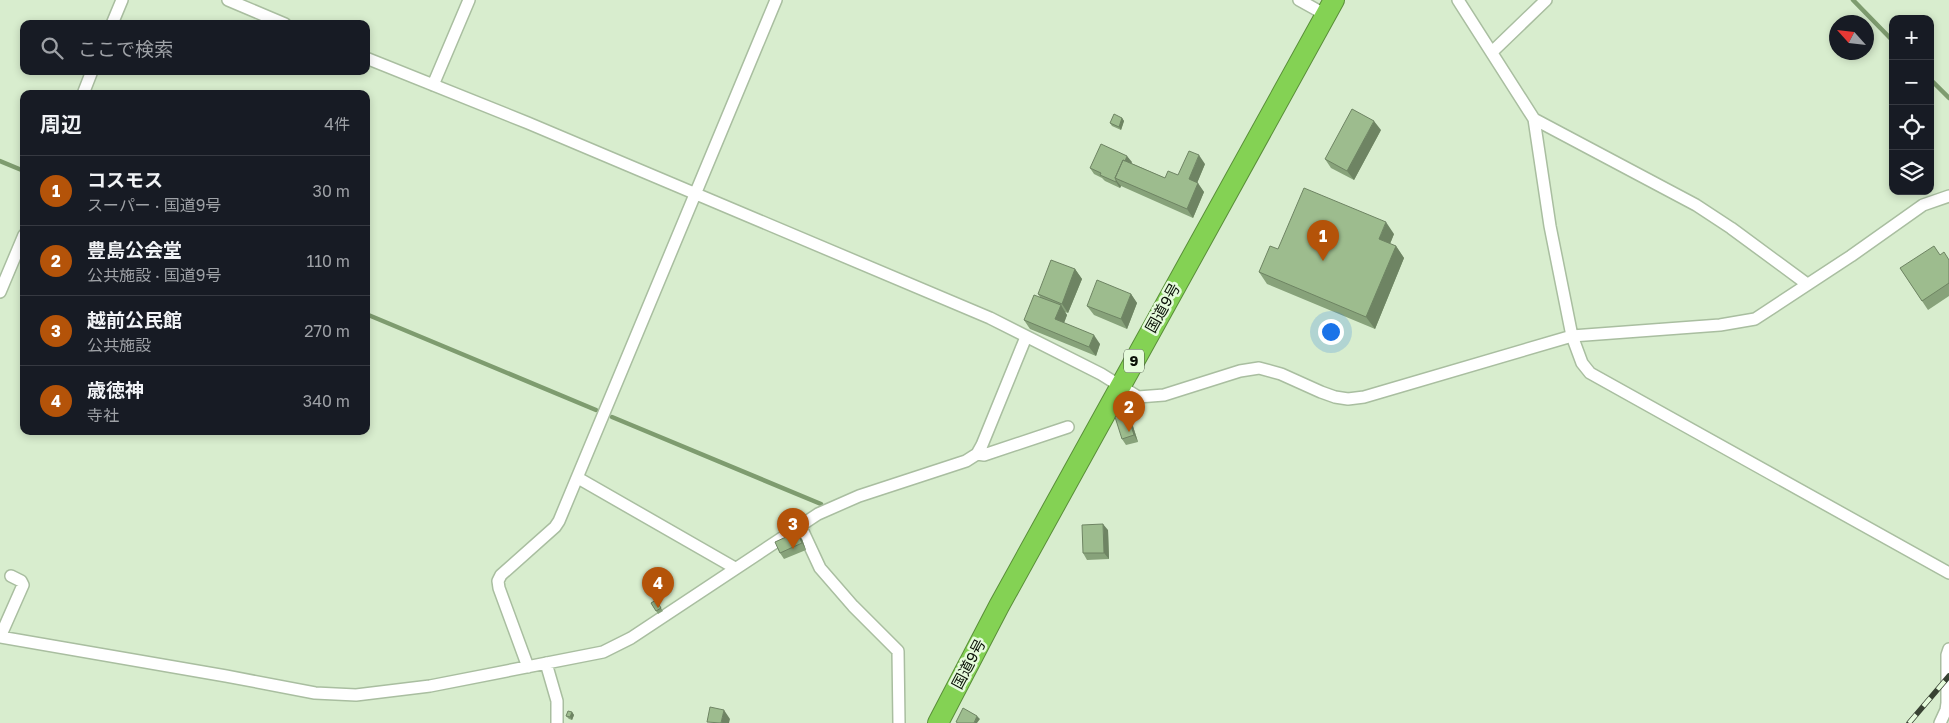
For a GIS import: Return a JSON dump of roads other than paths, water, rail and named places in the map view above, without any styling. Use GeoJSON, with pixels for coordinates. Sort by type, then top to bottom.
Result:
{"type":"FeatureCollection","features":[{"type":"Feature","properties":{"kind":"highway","name":"国道9号"},"geometry":{"type":"LineString","coordinates":[[938,723],[999,606],[1330,7]]}},
{"type":"Feature","properties":{"kind":"street"},"geometry":{"type":"LineString","coordinates":[[114,20],[122,0]]}},
{"type":"Feature","properties":{"kind":"street"},"geometry":{"type":"LineString","coordinates":[[228,0],[276,20]]}},
{"type":"Feature","properties":{"kind":"street"},"geometry":{"type":"LineString","coordinates":[[433,85],[468,0]]}},
{"type":"Feature","properties":{"kind":"street"},"geometry":{"type":"LineString","coordinates":[[528,667],[498,581],[506,569],[557,524],[578,478],[776,0]]}},
{"type":"Feature","properties":{"kind":"street"},"geometry":{"type":"LineString","coordinates":[[1299,0],[1330,7]]}},
{"type":"Feature","properties":{"kind":"street"},"geometry":{"type":"LineString","coordinates":[[1458,0],[1534,119],[1550,226],[1572,336],[1582,363],[1590,373],[1949,573]]}},
{"type":"Feature","properties":{"kind":"street"},"geometry":{"type":"LineString","coordinates":[[1492,52],[1546,0]]}},
{"type":"Feature","properties":{"kind":"street"},"geometry":{"type":"LineString","coordinates":[[370,60],[528,123],[990,318],[1101,374],[1138,397],[1164,396],[1240,371],[1259,368],[1282,374],[1334,397],[1348,399],[1364,398],[1572,336],[1720,325],[1755,318],[1851,256],[1923,205],[1949,196]]}},
{"type":"Feature","properties":{"kind":"street"},"geometry":{"type":"LineString","coordinates":[[85,90],[90,75]]}},
{"type":"Feature","properties":{"kind":"street"},"geometry":{"type":"LineString","coordinates":[[1534,119],[1696,205],[1731,228],[1807,284]]}},
{"type":"Feature","properties":{"kind":"street"},"geometry":{"type":"LineString","coordinates":[[0,292],[20,245]]}},
{"type":"Feature","properties":{"kind":"street"},"geometry":{"type":"LineString","coordinates":[[11,576],[21,581],[23,585],[0,637],[314,693],[356,695],[430,686],[603,652],[631,638],[818,514],[859,496],[966,461],[977,454],[1026,337]]}},
{"type":"Feature","properties":{"kind":"street"},"geometry":{"type":"LineString","coordinates":[[977,454],[984,455],[1068,427]]}},
{"type":"Feature","properties":{"kind":"street"},"geometry":{"type":"LineString","coordinates":[[578,478],[735,568]]}},
{"type":"Feature","properties":{"kind":"street"},"geometry":{"type":"LineString","coordinates":[[800,525],[820,568],[853,606],[898,651],[899,723]]}},
{"type":"Feature","properties":{"kind":"street"},"geometry":{"type":"LineString","coordinates":[[1940,723],[1948,710],[1949,649]]}},
{"type":"Feature","properties":{"kind":"street"},"geometry":{"type":"LineString","coordinates":[[546,663],[557,701],[557,723]]}},
{"type":"Feature","properties":{"kind":"waterway"},"geometry":{"type":"LineString","coordinates":[[1853,0],[1889,37]]}},
{"type":"Feature","properties":{"kind":"waterway"},"geometry":{"type":"LineString","coordinates":[[1934,83],[1949,98]]}},
{"type":"Feature","properties":{"kind":"waterway"},"geometry":{"type":"LineString","coordinates":[[0,161],[20,169]]}},
{"type":"Feature","properties":{"kind":"waterway"},"geometry":{"type":"LineString","coordinates":[[370,316],[596,410]]}},
{"type":"Feature","properties":{"kind":"waterway"},"geometry":{"type":"LineString","coordinates":[[612,417],[821,504]]}},
{"type":"Feature","properties":{"kind":"railway"},"geometry":{"type":"LineString","coordinates":[[1909,723],[1949,676]]}},
{"type":"Feature","properties":{"kind":"place","name":"コスモス"},"geometry":{"type":"Point","coordinates":[1323,261]}},
{"type":"Feature","properties":{"kind":"place","name":"豊島公会堂"},"geometry":{"type":"Point","coordinates":[1129,432]}},
{"type":"Feature","properties":{"kind":"place","name":"越前公民館"},"geometry":{"type":"Point","coordinates":[793,549]}},
{"type":"Feature","properties":{"kind":"place","name":"歳徳神"},"geometry":{"type":"Point","coordinates":[658,608]}}]}
